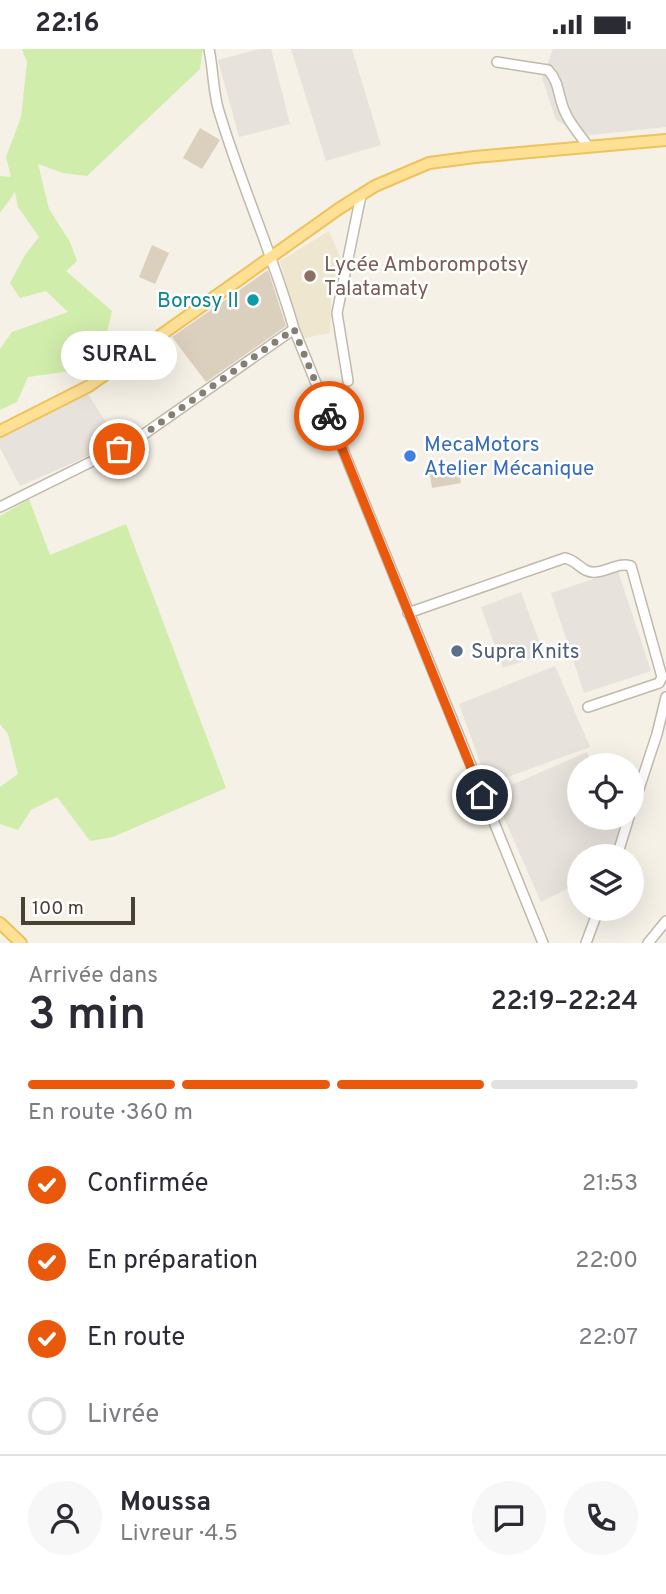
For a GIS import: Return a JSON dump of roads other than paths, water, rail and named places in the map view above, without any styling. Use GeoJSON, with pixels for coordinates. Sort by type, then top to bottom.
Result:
{"type":"FeatureCollection","features":[{"type":"Feature","properties":{"kind":"main road"},"geometry":{"type":"LineString","coordinates":[[0,431],[89,386],[360,195],[402,173],[429,163],[666,140]]}},
{"type":"Feature","properties":{"kind":"main road"},"geometry":{"type":"LineString","coordinates":[[0,923],[21,943]]}},
{"type":"Feature","properties":{"kind":"street"},"geometry":{"type":"LineString","coordinates":[[209,49],[217,105],[294,329],[543,943]]}},
{"type":"Feature","properties":{"kind":"street"},"geometry":{"type":"LineString","coordinates":[[497,62],[548,70],[552,73],[566,115],[587,146]]}},
{"type":"Feature","properties":{"kind":"street"},"geometry":{"type":"LineString","coordinates":[[348,381],[337,313],[360,195]]}},
{"type":"Feature","properties":{"kind":"street"},"geometry":{"type":"LineString","coordinates":[[0,507],[137,439],[294,329]]}},
{"type":"Feature","properties":{"kind":"street"},"geometry":{"type":"LineString","coordinates":[[408,613],[565,558],[573,559],[586,571],[594,573],[619,565],[631,566],[662,677],[659,683],[588,707]]}},
{"type":"Feature","properties":{"kind":"street"},"geometry":{"type":"LineString","coordinates":[[644,774],[666,697]]}},
{"type":"Feature","properties":{"kind":"street"},"geometry":{"type":"LineString","coordinates":[[586,943],[594,921]]}},
{"type":"Feature","properties":{"kind":"street"},"geometry":{"type":"LineString","coordinates":[[649,943],[666,921]]}},
{"type":"Feature","properties":{"kind":"place","name":"Lycée Amborompotsy Talatamaty"},"geometry":{"type":"Point","coordinates":[310,276]}},
{"type":"Feature","properties":{"kind":"place","name":"Borosy II"},"geometry":{"type":"Point","coordinates":[253,300]}},
{"type":"Feature","properties":{"kind":"place","name":"SURAL"},"geometry":{"type":"Point","coordinates":[119,449]}},
{"type":"Feature","properties":{"kind":"place","name":"MecaMotors Atelier Mécanique"},"geometry":{"type":"Point","coordinates":[410,456]}},
{"type":"Feature","properties":{"kind":"place","name":"Supra Knits"},"geometry":{"type":"Point","coordinates":[457,651]}}]}
